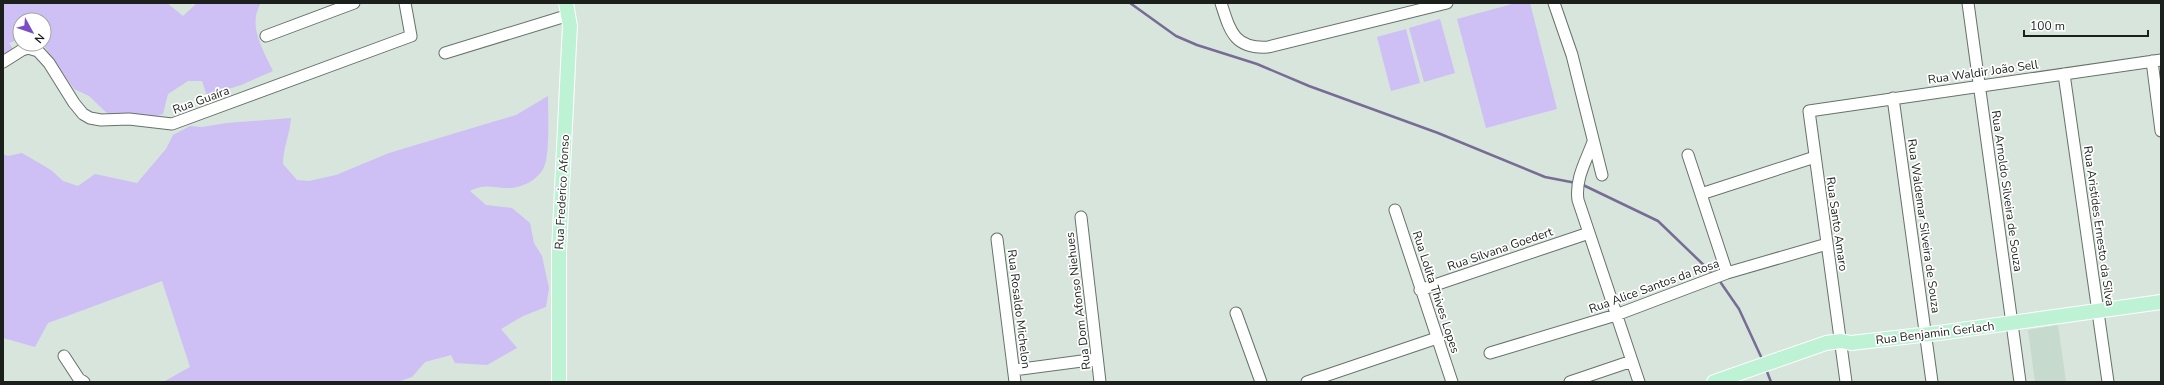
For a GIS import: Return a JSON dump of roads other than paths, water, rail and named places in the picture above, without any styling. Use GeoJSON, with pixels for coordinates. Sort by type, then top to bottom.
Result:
{"type":"FeatureCollection","features":[{"type":"Feature","properties":{"kind":"main road","name":"Rua Frederico Afonso"},"geometry":{"type":"LineString","coordinates":[[559,382],[559,251],[569,44],[567,9]]}},
{"type":"Feature","properties":{"kind":"main road","name":"Rua Benjamin Gerlach"},"geometry":{"type":"LineString","coordinates":[[1714,382],[1814,346],[1841,341],[1851,343],[1926,334],[2161,302]]}},
{"type":"Feature","properties":{"kind":"street"},"geometry":{"type":"LineString","coordinates":[[266,36],[354,3]]}},
{"type":"Feature","properties":{"kind":"street","name":"Rua Guaíra"},"geometry":{"type":"LineString","coordinates":[[3,62],[28,48],[38,51],[49,63],[74,103],[83,114],[90,118],[100,120],[140,120],[172,124],[410,36],[405,3]]}},
{"type":"Feature","properties":{"kind":"street"},"geometry":{"type":"LineString","coordinates":[[1221,3],[1232,35],[1244,45],[1256,48],[1268,47],[1447,3]]}},
{"type":"Feature","properties":{"kind":"street"},"geometry":{"type":"LineString","coordinates":[[1554,3],[1572,54],[1602,175]]}},
{"type":"Feature","properties":{"kind":"street","name":"Rua Arnoldo Silveira de Souza"},"geometry":{"type":"LineString","coordinates":[[1968,3],[2020,382]]}},
{"type":"Feature","properties":{"kind":"street"},"geometry":{"type":"LineString","coordinates":[[445,52],[567,9]]}},
{"type":"Feature","properties":{"kind":"street"},"geometry":{"type":"LineString","coordinates":[[2156,60],[2161,131]]}},
{"type":"Feature","properties":{"kind":"street","name":"Rua Waldir João Sell"},"geometry":{"type":"LineString","coordinates":[[1809,110],[2156,60]]}},
{"type":"Feature","properties":{"kind":"street","name":"Rua Aristides Ernesto da Silva"},"geometry":{"type":"LineString","coordinates":[[2064,74],[2108,382]]}},
{"type":"Feature","properties":{"kind":"street","name":"Rua Waldemar Silveira de Souza"},"geometry":{"type":"LineString","coordinates":[[1894,98],[1932,382]]}},
{"type":"Feature","properties":{"kind":"street","name":"Rua Santo Amaro"},"geometry":{"type":"LineString","coordinates":[[1809,110],[1846,382]]}},
{"type":"Feature","properties":{"kind":"street"},"geometry":{"type":"LineString","coordinates":[[1593,142],[1578,186],[1588,233],[1639,382]]}},
{"type":"Feature","properties":{"kind":"street"},"geometry":{"type":"LineString","coordinates":[[1688,155],[1727,274]]}},
{"type":"Feature","properties":{"kind":"street"},"geometry":{"type":"LineString","coordinates":[[1701,194],[1815,157]]}},
{"type":"Feature","properties":{"kind":"street","name":"Rua Lolita Thives Lopes"},"geometry":{"type":"LineString","coordinates":[[1396,210],[1420,290],[1452,382]]}},
{"type":"Feature","properties":{"kind":"street","name":"Rua Dom Afonso Niehues"},"geometry":{"type":"LineString","coordinates":[[1081,218],[1100,382]]}},
{"type":"Feature","properties":{"kind":"street","name":"Rua Silvana Goedert"},"geometry":{"type":"LineString","coordinates":[[1420,290],[1588,233]]}},
{"type":"Feature","properties":{"kind":"street","name":"Rua Rosaldo Michelon"},"geometry":{"type":"LineString","coordinates":[[997,239],[1015,382]]}},
{"type":"Feature","properties":{"kind":"street","name":"Rua Alice Santos da Rosa"},"geometry":{"type":"LineString","coordinates":[[1490,353],[1616,315],[1727,274],[1827,244]]}},
{"type":"Feature","properties":{"kind":"street"},"geometry":{"type":"LineString","coordinates":[[1236,313],[1261,382]]}},
{"type":"Feature","properties":{"kind":"street"},"geometry":{"type":"LineString","coordinates":[[1307,382],[1436,338]]}},
{"type":"Feature","properties":{"kind":"street"},"geometry":{"type":"LineString","coordinates":[[64,356],[79,378],[84,382]]}},
{"type":"Feature","properties":{"kind":"street"},"geometry":{"type":"LineString","coordinates":[[1014,370],[1097,359]]}},
{"type":"Feature","properties":{"kind":"street"},"geometry":{"type":"LineString","coordinates":[[1570,382],[1632,361]]}},
{"type":"Feature","properties":{"kind":"waterway"},"geometry":{"type":"LineString","coordinates":[[1130,3],[1176,36],[1197,45],[1257,64],[1309,86],[1438,133],[1545,177],[1576,183]]}},
{"type":"Feature","properties":{"kind":"waterway"},"geometry":{"type":"LineString","coordinates":[[1581,184],[1658,221],[1711,272]]}},
{"type":"Feature","properties":{"kind":"waterway"},"geometry":{"type":"LineString","coordinates":[[1721,283],[1739,309],[1763,361]]}},
{"type":"Feature","properties":{"kind":"waterway"},"geometry":{"type":"LineString","coordinates":[[1766,369],[1771,382]]}}]}
